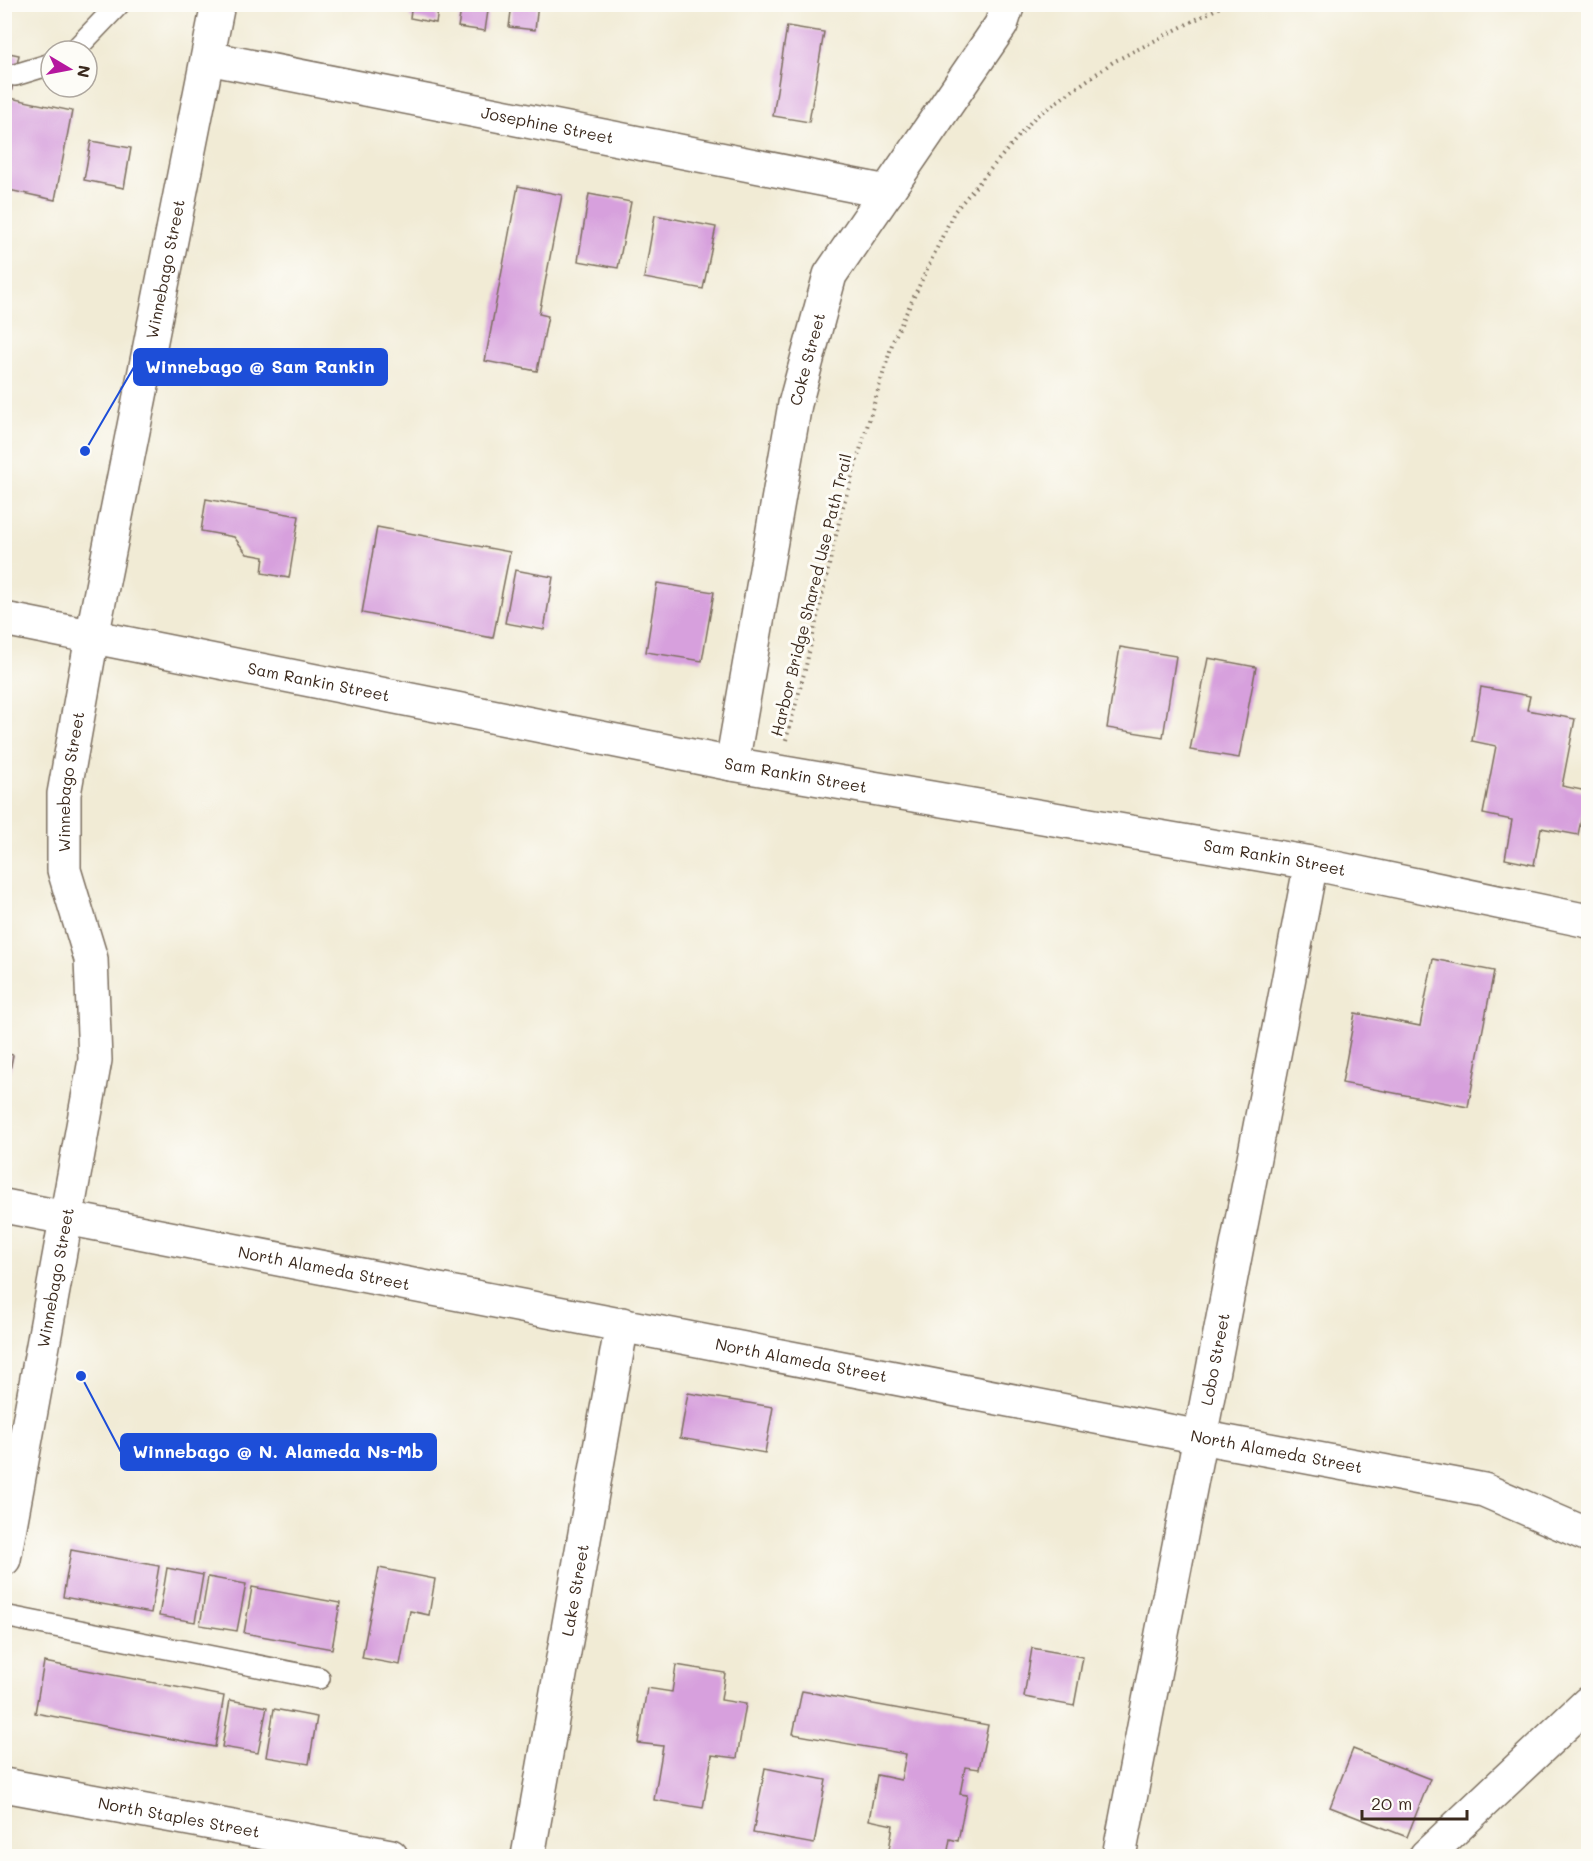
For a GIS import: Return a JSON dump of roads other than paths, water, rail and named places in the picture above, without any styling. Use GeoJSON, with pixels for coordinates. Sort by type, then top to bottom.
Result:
{"type":"FeatureCollection","features":[{"type":"Feature","properties":{"kind":"street","name":"Winnebago Street"},"geometry":{"type":"LineString","coordinates":[[4,1559],[95,1060],[91,959],[64,870],[64,794],[92,637],[218,4]]}},
{"type":"Feature","properties":{"kind":"street","name":"Coke Street"},"geometry":{"type":"LineString","coordinates":[[732,764],[798,394],[830,275],[1001,25],[1008,4]]}},
{"type":"Feature","properties":{"kind":"street","name":"Josephine Street"},"geometry":{"type":"LineString","coordinates":[[208,58],[887,192]]}},
{"type":"Feature","properties":{"kind":"street","name":"Sam Rankin Street"},"geometry":{"type":"LineString","coordinates":[[4,619],[732,764],[1311,863],[1588,921]]}},
{"type":"Feature","properties":{"kind":"street","name":"Lobo Street"},"geometry":{"type":"LineString","coordinates":[[1119,1857],[1311,863]]}},
{"type":"Feature","properties":{"kind":"street","name":"North Alameda Street"},"geometry":{"type":"LineString","coordinates":[[4,1206],[1484,1490],[1588,1535]]}},
{"type":"Feature","properties":{"kind":"street","name":"Lake Street"},"geometry":{"type":"LineString","coordinates":[[528,1857],[622,1324]]}},
{"type":"Feature","properties":{"kind":"street"},"geometry":{"type":"LineString","coordinates":[[1426,1857],[1588,1703]]}},
{"type":"Feature","properties":{"kind":"street","name":"North Staples Street"},"geometry":{"type":"LineString","coordinates":[[4,1785],[391,1857]]}},
{"type":"Feature","properties":{"kind":"lane"},"geometry":{"type":"LineString","coordinates":[[85,39],[119,4]]}},
{"type":"Feature","properties":{"kind":"lane"},"geometry":{"type":"LineString","coordinates":[[15,75],[39,68]]}},
{"type":"Feature","properties":{"kind":"lane"},"geometry":{"type":"LineString","coordinates":[[4,1616],[319,1678]]}},
{"type":"Feature","properties":{"kind":"place","name":"Winnebago @ Sam Rankin"},"geometry":{"type":"Point","coordinates":[85,451]}},
{"type":"Feature","properties":{"kind":"place","name":"Winnebago @ N. Alameda Ns-Mb"},"geometry":{"type":"Point","coordinates":[81,1376]}}]}
